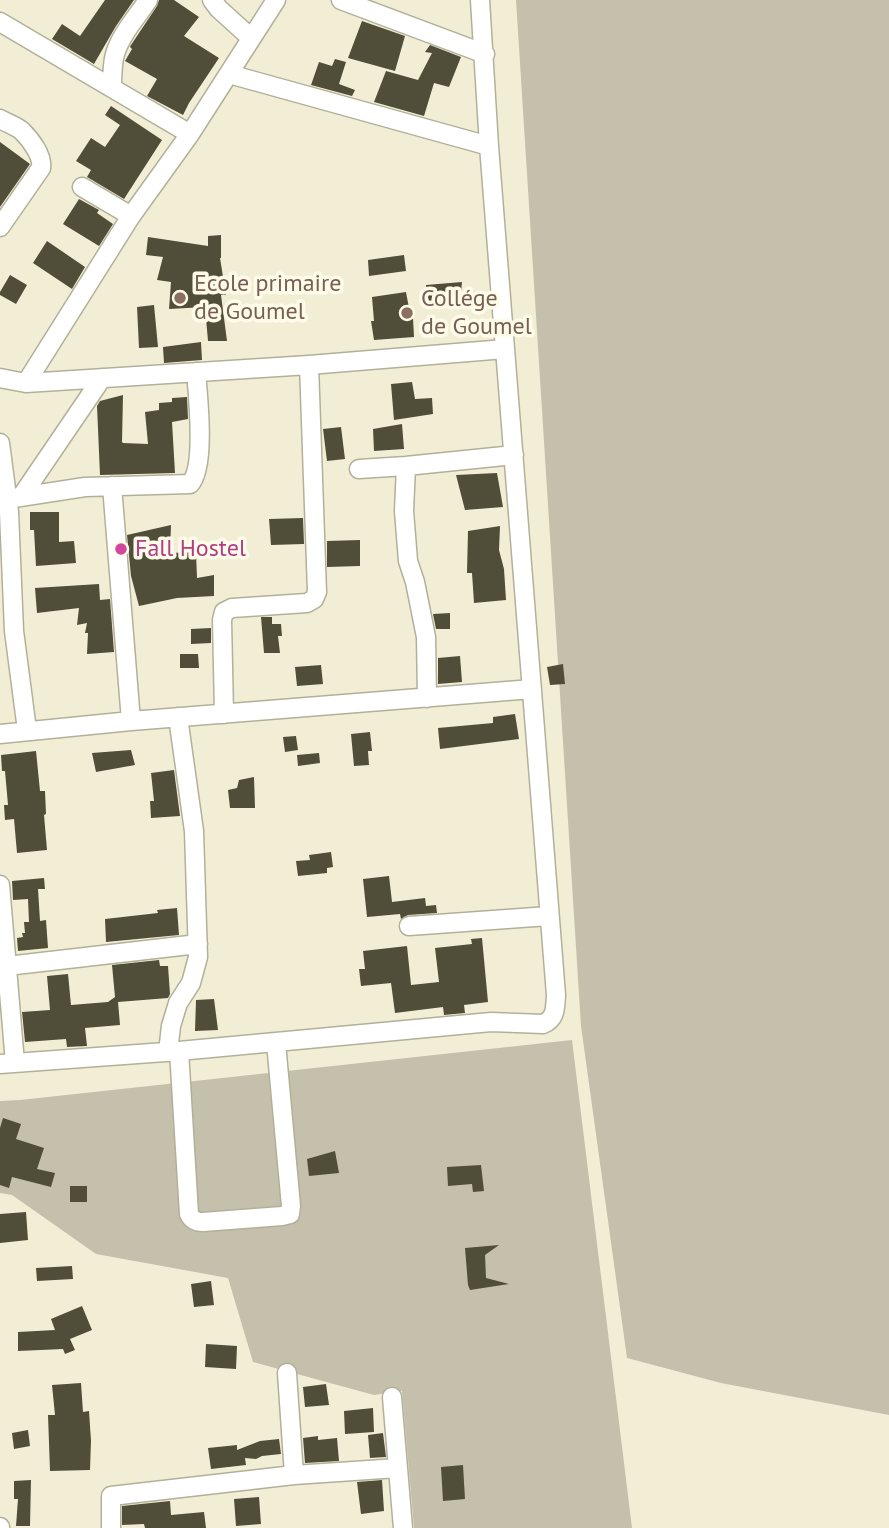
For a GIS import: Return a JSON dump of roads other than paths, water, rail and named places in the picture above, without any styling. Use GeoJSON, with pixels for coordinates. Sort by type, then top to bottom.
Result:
{"type":"FeatureCollection","features":[{"type":"Feature","properties":{"kind":"street"},"geometry":{"type":"LineString","coordinates":[[112,88],[115,53],[148,0]]}},
{"type":"Feature","properties":{"kind":"street"},"geometry":{"type":"LineString","coordinates":[[212,0],[251,38]]}},
{"type":"Feature","properties":{"kind":"street"},"geometry":{"type":"LineString","coordinates":[[26,383],[131,216],[190,134],[276,0]]}},
{"type":"Feature","properties":{"kind":"street"},"geometry":{"type":"LineString","coordinates":[[341,0],[485,54]]}},
{"type":"Feature","properties":{"kind":"street"},"geometry":{"type":"LineString","coordinates":[[0,885],[7,966],[7,1063],[174,1051],[491,1022],[543,1024],[550,1021],[555,1011],[556,995],[489,146],[480,0]]}},
{"type":"Feature","properties":{"kind":"street"},"geometry":{"type":"LineString","coordinates":[[0,22],[190,134]]}},
{"type":"Feature","properties":{"kind":"street"},"geometry":{"type":"LineString","coordinates":[[229,74],[489,146]]}},
{"type":"Feature","properties":{"kind":"street"},"geometry":{"type":"LineString","coordinates":[[0,119],[21,131],[33,144],[42,161],[41,168],[0,227]]}},
{"type":"Feature","properties":{"kind":"street"},"geometry":{"type":"LineString","coordinates":[[82,187],[131,216]]}},
{"type":"Feature","properties":{"kind":"street"},"geometry":{"type":"LineString","coordinates":[[0,379],[26,383],[506,349]]}},
{"type":"Feature","properties":{"kind":"street"},"geometry":{"type":"LineString","coordinates":[[224,714],[224,612],[232,608],[307,603],[314,599],[317,592],[309,365]]}},
{"type":"Feature","properties":{"kind":"street"},"geometry":{"type":"LineString","coordinates":[[9,504],[85,487],[190,484],[194,480],[200,432],[196,372]]}},
{"type":"Feature","properties":{"kind":"street"},"geometry":{"type":"LineString","coordinates":[[9,504],[102,378]]}},
{"type":"Feature","properties":{"kind":"street"},"geometry":{"type":"LineString","coordinates":[[0,443],[9,504],[7,627],[27,730]]}},
{"type":"Feature","properties":{"kind":"street"},"geometry":{"type":"LineString","coordinates":[[359,469],[514,455]]}},
{"type":"Feature","properties":{"kind":"street"},"geometry":{"type":"LineString","coordinates":[[406,466],[404,511],[408,561],[426,637],[427,698]]}},
{"type":"Feature","properties":{"kind":"street"},"geometry":{"type":"LineString","coordinates":[[113,486],[131,721]]}},
{"type":"Feature","properties":{"kind":"street"},"geometry":{"type":"LineString","coordinates":[[0,734],[532,689]]}},
{"type":"Feature","properties":{"kind":"street"},"geometry":{"type":"LineString","coordinates":[[178,717],[194,831],[198,957],[191,983],[178,1003],[171,1026],[189,1214],[198,1222],[282,1216],[290,1213],[276,1042]]}},
{"type":"Feature","properties":{"kind":"street"},"geometry":{"type":"LineString","coordinates":[[409,926],[549,916]]}},
{"type":"Feature","properties":{"kind":"street"},"geometry":{"type":"LineString","coordinates":[[7,966],[198,944]]}},
{"type":"Feature","properties":{"kind":"street"},"geometry":{"type":"LineString","coordinates":[[287,1373],[294,1475]]}},
{"type":"Feature","properties":{"kind":"street"},"geometry":{"type":"LineString","coordinates":[[393,1397],[403,1528]]}},
{"type":"Feature","properties":{"kind":"street"},"geometry":{"type":"LineString","coordinates":[[111,1528],[111,1496],[294,1475],[398,1468]]}},
{"type":"Feature","properties":{"kind":"place","name":"Ecole primaire de Goumel"},"geometry":{"type":"Point","coordinates":[180,298]}},
{"type":"Feature","properties":{"kind":"place","name":"Collége de Goumel"},"geometry":{"type":"Point","coordinates":[407,313]}},
{"type":"Feature","properties":{"kind":"place","name":"Fall Hostel"},"geometry":{"type":"Point","coordinates":[121,549]}}]}
